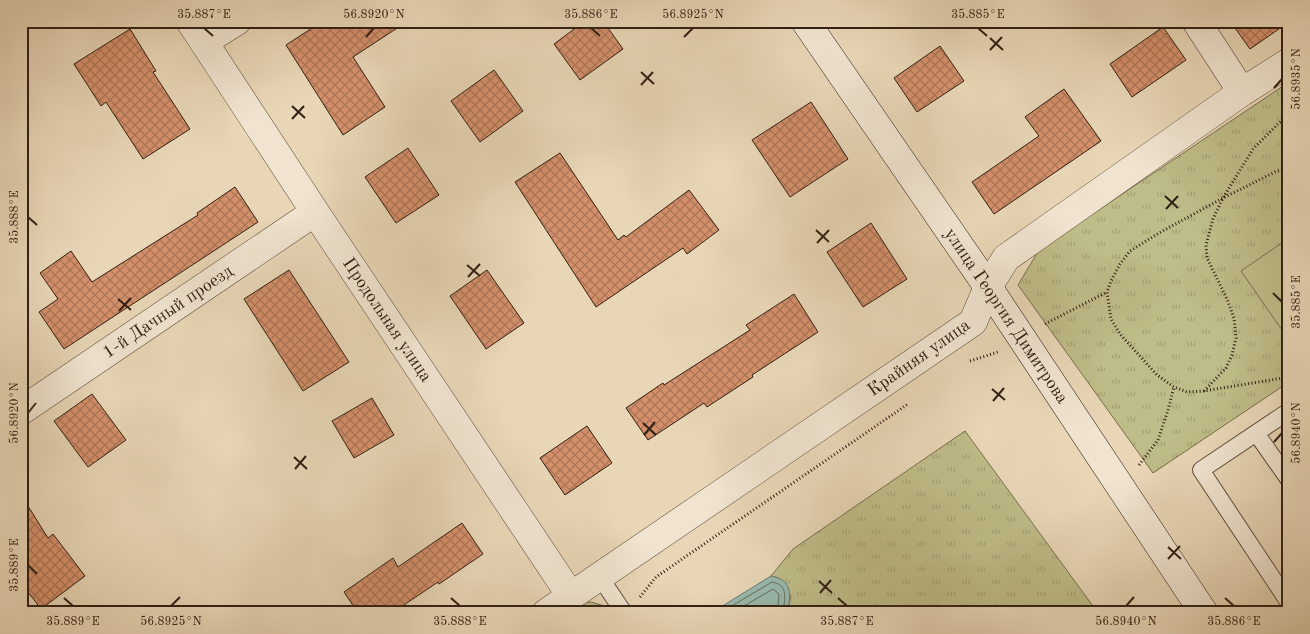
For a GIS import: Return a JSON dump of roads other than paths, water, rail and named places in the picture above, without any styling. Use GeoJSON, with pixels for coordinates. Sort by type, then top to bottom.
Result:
{"type":"FeatureCollection","features":[{"type":"Feature","properties":{"kind":"street","name":"Продольная улица"},"geometry":{"type":"LineString","coordinates":[[237,21],[197,32],[571,596]]}},
{"type":"Feature","properties":{"kind":"street","name":"улица Георгия Димитрова"},"geometry":{"type":"LineString","coordinates":[[804,21],[988,288],[1204,613]]}},
{"type":"Feature","properties":{"kind":"street"},"geometry":{"type":"LineString","coordinates":[[1196,21],[1242,92]]}},
{"type":"Feature","properties":{"kind":"street","name":"Крайняя улица"},"geometry":{"type":"LineString","coordinates":[[546,613],[973,322],[988,288],[1006,258],[1242,92],[1289,62]]}},
{"type":"Feature","properties":{"kind":"street","name":"1-й Дачный проезд"},"geometry":{"type":"LineString","coordinates":[[21,411],[315,212]]}},
{"type":"Feature","properties":{"kind":"lane"},"geometry":{"type":"LineString","coordinates":[[1289,411],[1201,470],[1289,603]]}},
{"type":"Feature","properties":{"kind":"lane"},"geometry":{"type":"LineString","coordinates":[[1256,433],[1289,480]]}},
{"type":"Feature","properties":{"kind":"lane"},"geometry":{"type":"LineString","coordinates":[[600,577],[624,613]]}},
{"type":"Feature","properties":{"kind":"water"},"geometry":{"type":"Polygon","coordinates":[[[771,576],[783,581],[789,589],[787,613],[711,613],[771,576]]]}}]}
